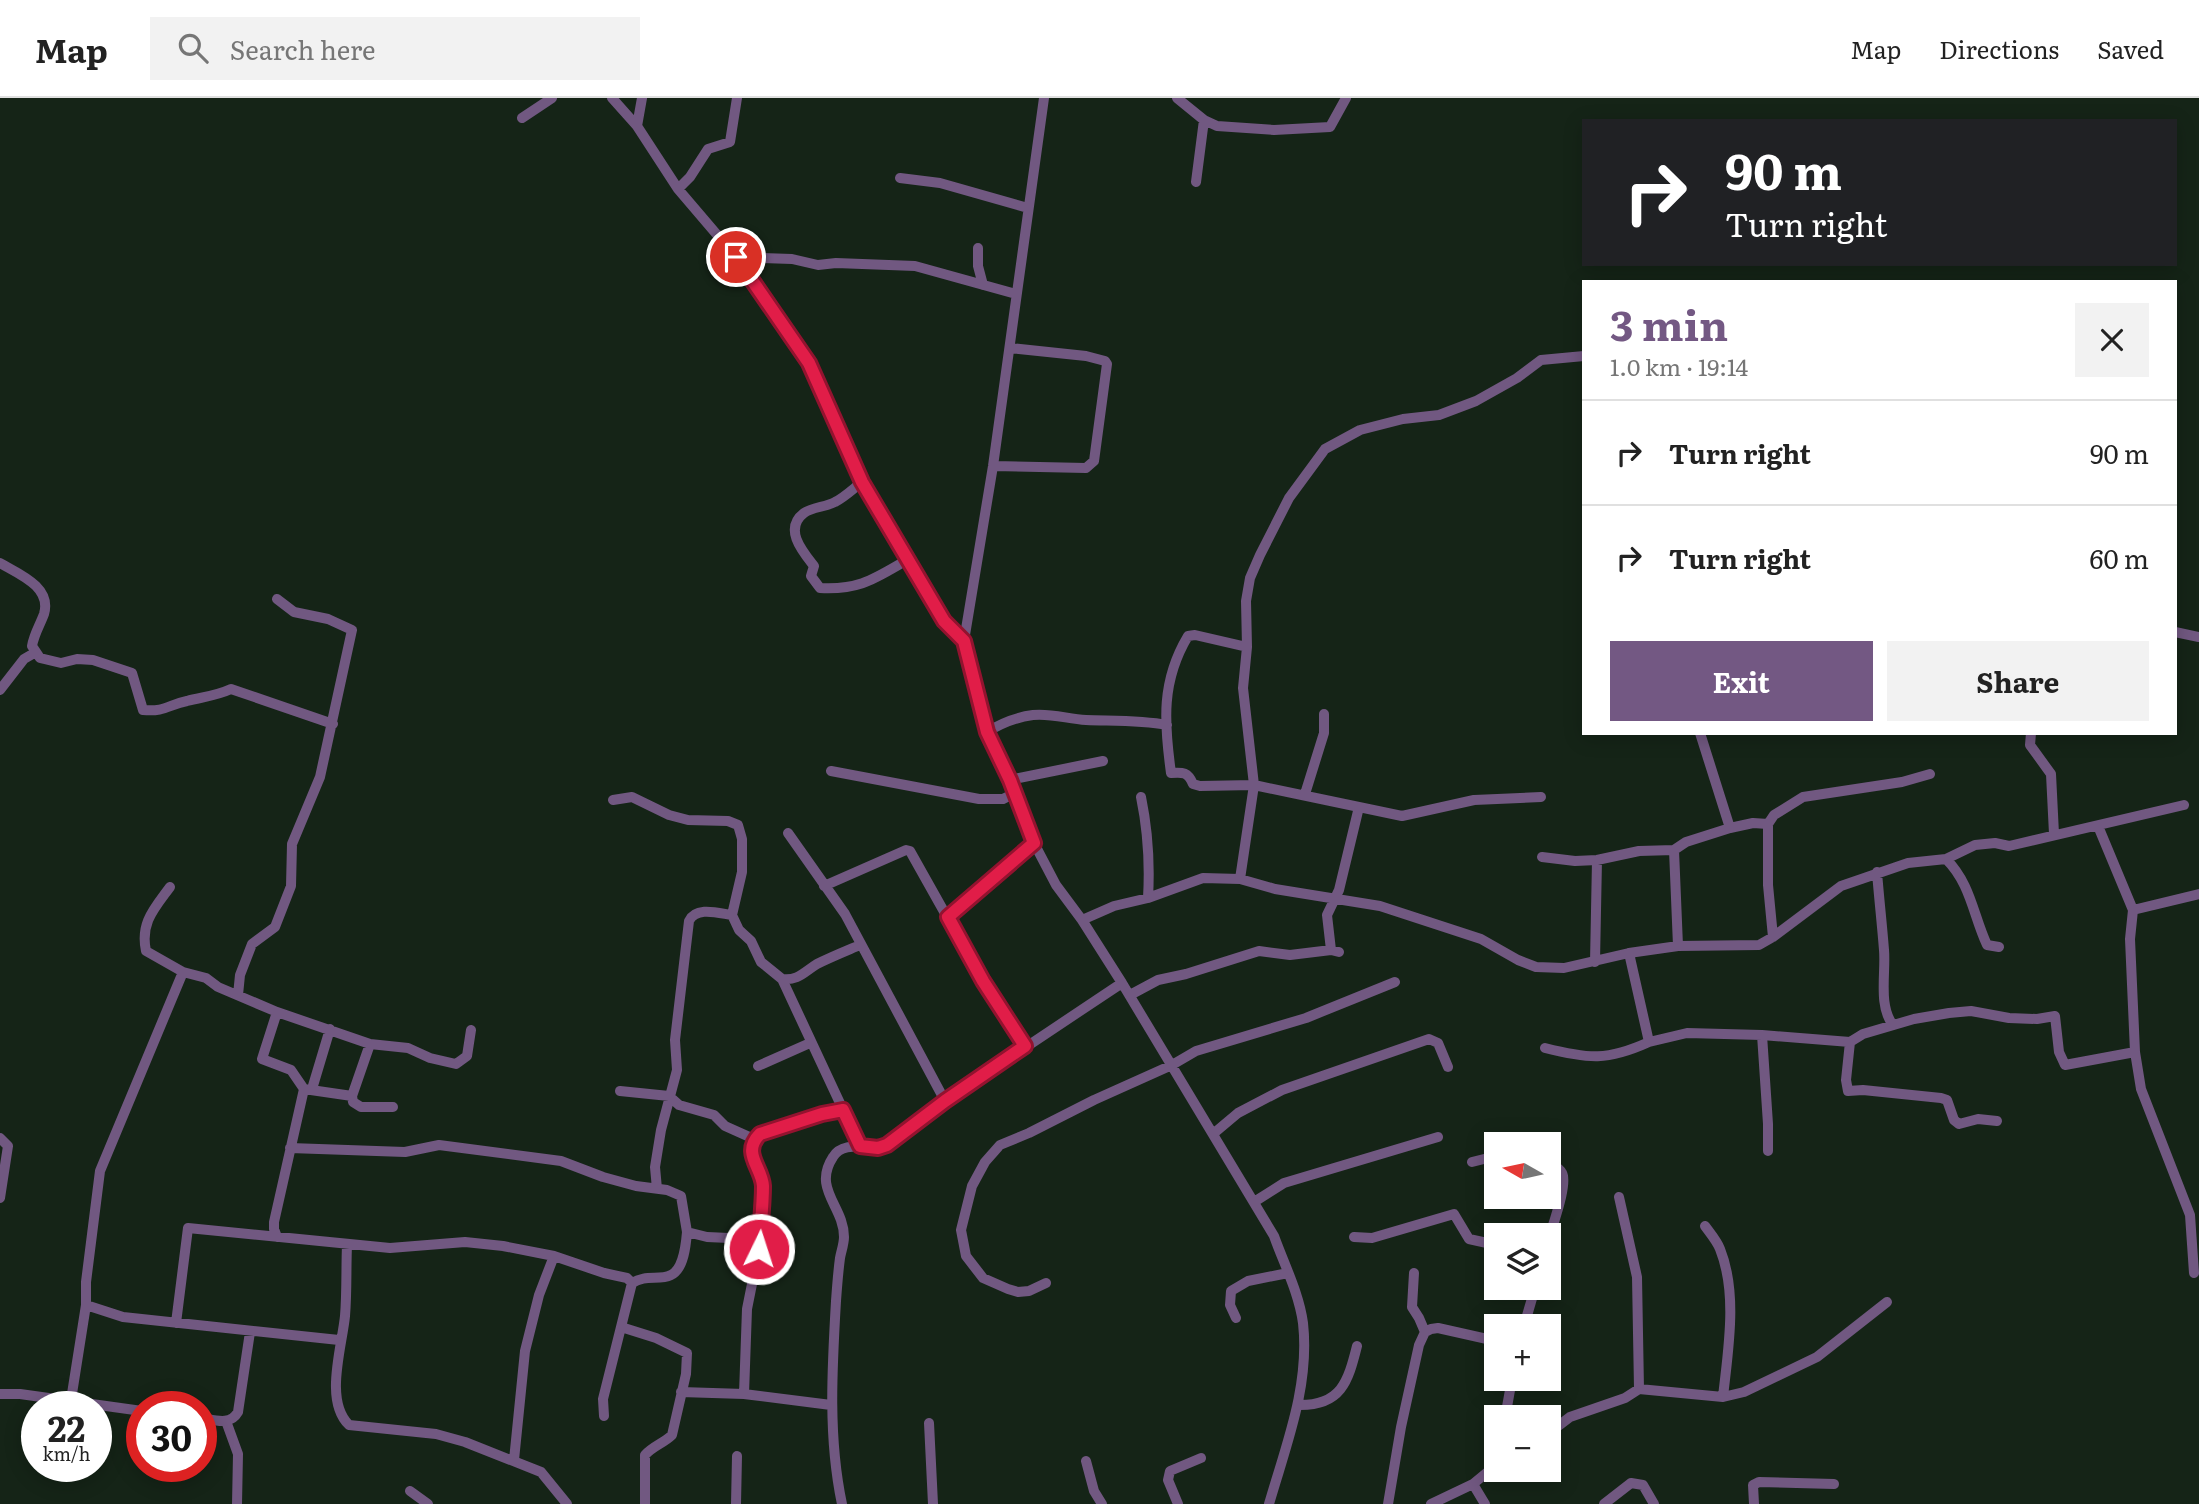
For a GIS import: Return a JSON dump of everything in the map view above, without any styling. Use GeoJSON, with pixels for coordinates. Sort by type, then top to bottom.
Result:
{"type":"FeatureCollection","features":[{"type":"Feature","properties":{"kind":"street"},"geometry":{"type":"LineString","coordinates":[[522,118],[552,98]]}},
{"type":"Feature","properties":{"kind":"street"},"geometry":{"type":"LineString","coordinates":[[612,98],[637,126],[678,189],[736,257],[809,363],[862,482],[944,621],[964,641]]}},
{"type":"Feature","properties":{"kind":"street"},"geometry":{"type":"LineString","coordinates":[[637,126],[642,98]]}},
{"type":"Feature","properties":{"kind":"street"},"geometry":{"type":"LineString","coordinates":[[678,189],[690,177],[708,149],[730,142],[737,98]]}},
{"type":"Feature","properties":{"kind":"street"},"geometry":{"type":"LineString","coordinates":[[1044,98],[993,466],[964,641],[987,732],[1010,780],[1013,794],[1034,843],[1056,886],[1083,920],[1172,1065],[1273,1236],[1288,1273],[1303,1322],[1304,1374],[1298,1405],[1269,1504]]}},
{"type":"Feature","properties":{"kind":"street"},"geometry":{"type":"LineString","coordinates":[[1177,98],[1204,120],[1217,126],[1274,130],[1330,127],[1346,98]]}},
{"type":"Feature","properties":{"kind":"street"},"geometry":{"type":"LineString","coordinates":[[1196,182],[1204,120]]}},
{"type":"Feature","properties":{"kind":"street"},"geometry":{"type":"LineString","coordinates":[[900,178],[940,183],[1028,208]]}},
{"type":"Feature","properties":{"kind":"street"},"geometry":{"type":"LineString","coordinates":[[978,248],[978,266],[983,285]]}},
{"type":"Feature","properties":{"kind":"street"},"geometry":{"type":"LineString","coordinates":[[736,257],[792,259],[817,265],[836,263],[915,267],[1016,294]]}},
{"type":"Feature","properties":{"kind":"street"},"geometry":{"type":"LineString","coordinates":[[993,466],[1086,468],[1094,461],[1107,364],[1105,361],[1086,356],[1010,348]]}},
{"type":"Feature","properties":{"kind":"street"},"geometry":{"type":"LineString","coordinates":[[1240,879],[1254,785],[1243,688],[1247,647],[1246,601],[1250,578],[1270,532],[1289,498],[1325,449],[1360,430],[1402,419],[1439,415],[1476,401],[1517,378],[1541,360],[1582,356]]}},
{"type":"Feature","properties":{"kind":"street"},"geometry":{"type":"LineString","coordinates":[[862,482],[835,502],[805,512],[797,521],[795,530],[798,546],[814,566],[811,576],[820,588],[843,589],[874,579],[907,560]]}},
{"type":"Feature","properties":{"kind":"street"},"geometry":{"type":"LineString","coordinates":[[0,563],[30,580],[44,597],[45,612],[33,636],[32,646],[40,657],[61,663],[78,659],[93,660],[132,673],[143,710],[159,711],[183,701],[216,696],[231,689],[333,724]]}},
{"type":"Feature","properties":{"kind":"street"},"geometry":{"type":"LineString","coordinates":[[238,995],[240,975],[252,944],[275,927],[291,886],[292,844],[320,777],[352,630],[328,619],[294,612],[277,599]]}},
{"type":"Feature","properties":{"kind":"street"},"geometry":{"type":"LineString","coordinates":[[2177,632],[2199,637]]}},
{"type":"Feature","properties":{"kind":"street"},"geometry":{"type":"LineString","coordinates":[[1247,647],[1195,635],[1188,636],[1176,656],[1168,680],[1167,725],[1171,773],[1185,772],[1193,783],[1200,786],[1254,785],[1402,816],[1474,800],[1541,797]]}},
{"type":"Feature","properties":{"kind":"street"},"geometry":{"type":"LineString","coordinates":[[0,690],[24,659],[36,652]]}},
{"type":"Feature","properties":{"kind":"street"},"geometry":{"type":"LineString","coordinates":[[1305,794],[1324,733],[1324,714]]}},
{"type":"Feature","properties":{"kind":"street"},"geometry":{"type":"LineString","coordinates":[[987,732],[999,725],[1032,715],[1167,725]]}},
{"type":"Feature","properties":{"kind":"street"},"geometry":{"type":"LineString","coordinates":[[1701,735],[1730,828]]}},
{"type":"Feature","properties":{"kind":"street"},"geometry":{"type":"LineString","coordinates":[[2031,735],[2030,745],[2051,774],[2054,834]]}},
{"type":"Feature","properties":{"kind":"street"},"geometry":{"type":"LineString","coordinates":[[1010,780],[1103,761]]}},
{"type":"Feature","properties":{"kind":"street"},"geometry":{"type":"LineString","coordinates":[[831,771],[979,799],[1003,799],[1013,794]]}},
{"type":"Feature","properties":{"kind":"street"},"geometry":{"type":"LineString","coordinates":[[1773,937],[1768,885],[1768,824],[1774,816],[1803,797],[1902,782],[1930,774]]}},
{"type":"Feature","properties":{"kind":"street"},"geometry":{"type":"LineString","coordinates":[[613,800],[632,797],[669,815],[688,820],[727,821],[738,825],[742,839],[742,872],[732,915],[739,930],[751,941],[761,962],[782,979],[860,1146]]}},
{"type":"Feature","properties":{"kind":"street"},"geometry":{"type":"LineString","coordinates":[[1140,797],[1146,821],[1150,862],[1148,898]]}},
{"type":"Feature","properties":{"kind":"street"},"geometry":{"type":"LineString","coordinates":[[1083,920],[1114,906],[1148,898],[1203,878],[1240,879],[1275,889],[1380,906],[1481,939],[1536,967],[1564,968],[1629,953],[1678,946],[1759,945],[1841,886],[1877,872],[1908,863],[1946,859],[1975,845],[1994,843],[2009,846],[2184,805]]}},
{"type":"Feature","properties":{"kind":"street"},"geometry":{"type":"LineString","coordinates":[[1130,995],[1158,980],[1259,951],[1290,955],[1335,951],[1327,915],[1339,890],[1359,807]]}},
{"type":"Feature","properties":{"kind":"street"},"geometry":{"type":"LineString","coordinates":[[1542,857],[1575,861],[1597,860],[1639,851],[1674,849],[1686,842],[1730,828],[1753,823],[1768,824]]}},
{"type":"Feature","properties":{"kind":"street"},"geometry":{"type":"LineString","coordinates":[[2098,826],[2133,910],[2130,939],[2135,1052],[2141,1089],[2190,1215],[2194,1273]]}},
{"type":"Feature","properties":{"kind":"street"},"geometry":{"type":"LineString","coordinates":[[788,833],[845,914],[945,1101]]}},
{"type":"Feature","properties":{"kind":"street"},"geometry":{"type":"LineString","coordinates":[[948,917],[1034,843]]}},
{"type":"Feature","properties":{"kind":"street"},"geometry":{"type":"LineString","coordinates":[[1674,849],[1678,946]]}},
{"type":"Feature","properties":{"kind":"street"},"geometry":{"type":"LineString","coordinates":[[824,886],[908,850],[983,981],[1025,1046]]}},
{"type":"Feature","properties":{"kind":"street"},"geometry":{"type":"LineString","coordinates":[[1946,859],[1958,871],[1970,895],[1987,945],[2000,947]]}},
{"type":"Feature","properties":{"kind":"street"},"geometry":{"type":"LineString","coordinates":[[1595,962],[1597,860]]}},
{"type":"Feature","properties":{"kind":"street"},"geometry":{"type":"LineString","coordinates":[[1877,872],[1885,951],[1885,1001],[1888,1019],[1892,1025]]}},
{"type":"Feature","properties":{"kind":"street"},"geometry":{"type":"LineString","coordinates":[[170,887],[152,912],[143,935],[146,951],[183,972],[206,978],[218,987],[277,1012],[370,1044],[408,1048],[430,1058],[456,1064],[467,1055],[471,1030]]}},
{"type":"Feature","properties":{"kind":"street"},"geometry":{"type":"LineString","coordinates":[[2133,910],[2199,894]]}},
{"type":"Feature","properties":{"kind":"street"},"geometry":{"type":"LineString","coordinates":[[657,1189],[655,1167],[677,1070],[675,1040],[689,921],[691,915],[698,911],[732,915]]}},
{"type":"Feature","properties":{"kind":"street"},"geometry":{"type":"LineString","coordinates":[[782,979],[791,980],[802,976],[816,965],[860,945]]}},
{"type":"Feature","properties":{"kind":"street"},"geometry":{"type":"LineString","coordinates":[[1629,953],[1649,1042]]}},
{"type":"Feature","properties":{"kind":"street"},"geometry":{"type":"LineString","coordinates":[[72,1391],[86,1305],[86,1282],[100,1171],[183,972]]}},
{"type":"Feature","properties":{"kind":"street"},"geometry":{"type":"LineString","coordinates":[[1046,1283],[1029,1291],[1008,1289],[983,1278],[966,1256],[961,1230],[972,1186],[985,1161],[1000,1145],[1214,1044],[1306,1018],[1395,982]]}},
{"type":"Feature","properties":{"kind":"street"},"geometry":{"type":"LineString","coordinates":[[842,1504],[831,1405],[836,1302],[844,1237],[841,1220],[824,1183],[834,1154],[844,1148],[878,1148],[887,1145],[945,1101],[1122,983]]}},
{"type":"Feature","properties":{"kind":"street"},"geometry":{"type":"LineString","coordinates":[[277,1012],[262,1059],[291,1070],[308,1089],[352,1096]]}},
{"type":"Feature","properties":{"kind":"street"},"geometry":{"type":"LineString","coordinates":[[1545,1048],[1570,1054],[1606,1057],[1621,1055],[1649,1042],[1687,1033],[1762,1035],[1850,1042],[1863,1034],[1914,1019],[1971,1012],[2009,1018],[2037,1019],[2054,1016],[2059,1052],[2065,1065],[2135,1052]]}},
{"type":"Feature","properties":{"kind":"street"},"geometry":{"type":"LineString","coordinates":[[277,1237],[275,1222],[290,1148],[330,1029]]}},
{"type":"Feature","properties":{"kind":"street"},"geometry":{"type":"LineString","coordinates":[[1762,1035],[1768,1152]]}},
{"type":"Feature","properties":{"kind":"street"},"geometry":{"type":"LineString","coordinates":[[1213,1134],[1238,1113],[1282,1090],[1429,1039],[1438,1043],[1448,1067]]}},
{"type":"Feature","properties":{"kind":"street"},"geometry":{"type":"LineString","coordinates":[[1850,1042],[1846,1080],[1848,1091],[1863,1090],[1941,1098],[1947,1100],[1954,1120],[1959,1124],[1978,1119],[1997,1121]]}},
{"type":"Feature","properties":{"kind":"street"},"geometry":{"type":"LineString","coordinates":[[758,1066],[810,1043]]}},
{"type":"Feature","properties":{"kind":"street"},"geometry":{"type":"LineString","coordinates":[[370,1044],[352,1096],[354,1102],[361,1107],[393,1108]]}},
{"type":"Feature","properties":{"kind":"street"},"geometry":{"type":"LineString","coordinates":[[621,1091],[669,1096],[679,1105],[714,1115],[724,1126],[754,1139]]}},
{"type":"Feature","properties":{"kind":"street"},"geometry":{"type":"LineString","coordinates":[[744,1394],[747,1309],[759,1249],[763,1185],[753,1163],[754,1139],[760,1134],[843,1110]]}},
{"type":"Feature","properties":{"kind":"street"},"geometry":{"type":"LineString","coordinates":[[1254,1202],[1284,1184],[1438,1137]]}},
{"type":"Feature","properties":{"kind":"street"},"geometry":{"type":"LineString","coordinates":[[0,1138],[8,1146],[0,1198]]}},
{"type":"Feature","properties":{"kind":"street"},"geometry":{"type":"LineString","coordinates":[[290,1148],[405,1152],[439,1145],[561,1161],[603,1177],[681,1196],[687,1232],[682,1261],[677,1271],[670,1276],[641,1277],[632,1283],[603,1399],[604,1416]]}},
{"type":"Feature","properties":{"kind":"street"},"geometry":{"type":"LineString","coordinates":[[1472,1162],[1484,1159]]}},
{"type":"Feature","properties":{"kind":"street"},"geometry":{"type":"LineString","coordinates":[[1561,1171],[1564,1175],[1561,1193]]}},
{"type":"Feature","properties":{"kind":"street"},"geometry":{"type":"LineString","coordinates":[[1619,1197],[1637,1277],[1639,1389]]}},
{"type":"Feature","properties":{"kind":"street"},"geometry":{"type":"LineString","coordinates":[[1354,1237],[1372,1238],[1454,1214],[1469,1239],[1484,1242]]}},
{"type":"Feature","properties":{"kind":"street"},"geometry":{"type":"LineString","coordinates":[[1705,1226],[1720,1248],[1726,1269],[1729,1299],[1723,1397]]}},
{"type":"Feature","properties":{"kind":"street"},"geometry":{"type":"LineString","coordinates":[[176,1323],[188,1228],[390,1248],[465,1242],[503,1246],[554,1256],[627,1278],[632,1283]]}},
{"type":"Feature","properties":{"kind":"street"},"geometry":{"type":"LineString","coordinates":[[687,1232],[707,1237],[729,1238],[759,1249]]}},
{"type":"Feature","properties":{"kind":"street"},"geometry":{"type":"LineString","coordinates":[[347,1245],[345,1318],[339,1340],[337,1405],[341,1417],[349,1425],[436,1434],[514,1460],[541,1472],[567,1504]]}},
{"type":"Feature","properties":{"kind":"street"},"geometry":{"type":"LineString","coordinates":[[514,1460],[525,1351],[539,1295],[554,1256]]}},
{"type":"Feature","properties":{"kind":"street"},"geometry":{"type":"LineString","coordinates":[[1236,1318],[1230,1305],[1231,1292],[1248,1281],[1288,1273]]}},
{"type":"Feature","properties":{"kind":"street"},"geometry":{"type":"LineString","coordinates":[[1414,1273],[1412,1307],[1425,1332]]}},
{"type":"Feature","properties":{"kind":"street"},"geometry":{"type":"LineString","coordinates":[[1561,1424],[1570,1417],[1625,1398],[1639,1389],[1723,1397],[1744,1392],[1817,1357],[1887,1302]]}},
{"type":"Feature","properties":{"kind":"street"},"geometry":{"type":"LineString","coordinates":[[86,1305],[122,1317],[339,1340]]}},
{"type":"Feature","properties":{"kind":"street"},"geometry":{"type":"LineString","coordinates":[[621,1327],[656,1338],[687,1353],[686,1374],[671,1435],[667,1440],[654,1445],[645,1455],[645,1504]]}},
{"type":"Feature","properties":{"kind":"street"},"geometry":{"type":"LineString","coordinates":[[1388,1504],[1401,1427],[1419,1345],[1425,1332],[1438,1328],[1484,1338]]}},
{"type":"Feature","properties":{"kind":"street"},"geometry":{"type":"LineString","coordinates":[[217,1421],[226,1422],[234,1419],[238,1412],[250,1332]]}},
{"type":"Feature","properties":{"kind":"street"},"geometry":{"type":"LineString","coordinates":[[1298,1405],[1324,1402],[1339,1392],[1350,1376],[1357,1346]]}},
{"type":"Feature","properties":{"kind":"street"},"geometry":{"type":"LineString","coordinates":[[681,1392],[744,1394],[831,1405]]}},
{"type":"Feature","properties":{"kind":"street"},"geometry":{"type":"LineString","coordinates":[[0,1394],[21,1394]]}},
{"type":"Feature","properties":{"kind":"street"},"geometry":{"type":"LineString","coordinates":[[226,1422],[238,1454],[237,1504]]}},
{"type":"Feature","properties":{"kind":"street"},"geometry":{"type":"LineString","coordinates":[[929,1423],[933,1504]]}},
{"type":"Feature","properties":{"kind":"street"},"geometry":{"type":"LineString","coordinates":[[736,1504],[737,1457]]}},
{"type":"Feature","properties":{"kind":"street"},"geometry":{"type":"LineString","coordinates":[[1178,1504],[1168,1480],[1170,1471],[1201,1458]]}},
{"type":"Feature","properties":{"kind":"street"},"geometry":{"type":"LineString","coordinates":[[1086,1461],[1094,1491],[1102,1504]]}},
{"type":"Feature","properties":{"kind":"street"},"geometry":{"type":"LineString","coordinates":[[1435,1503],[1473,1485],[1484,1475]]}},
{"type":"Feature","properties":{"kind":"street"},"geometry":{"type":"LineString","coordinates":[[1754,1504],[1753,1485],[1759,1482],[1834,1484]]}},
{"type":"Feature","properties":{"kind":"street"},"geometry":{"type":"LineString","coordinates":[[1604,1504],[1631,1483],[1643,1485],[1654,1504]]}},
{"type":"Feature","properties":{"kind":"street"},"geometry":{"type":"LineString","coordinates":[[1473,1485],[1485,1504]]}},
{"type":"Feature","properties":{"kind":"street"},"geometry":{"type":"LineString","coordinates":[[410,1491],[428,1504]]}},
{"type":"Feature","properties":{"kind":"route"},"geometry":{"type":"LineString","coordinates":[[736,257],[809,363],[862,482],[944,621],[964,641],[987,732],[1010,780],[1013,794],[1034,843],[948,917],[983,981],[1025,1046],[887,1145],[878,1148],[860,1146],[843,1110],[760,1134],[754,1139],[752,1152],[753,1163],[763,1185],[759,1249]]}}]}
